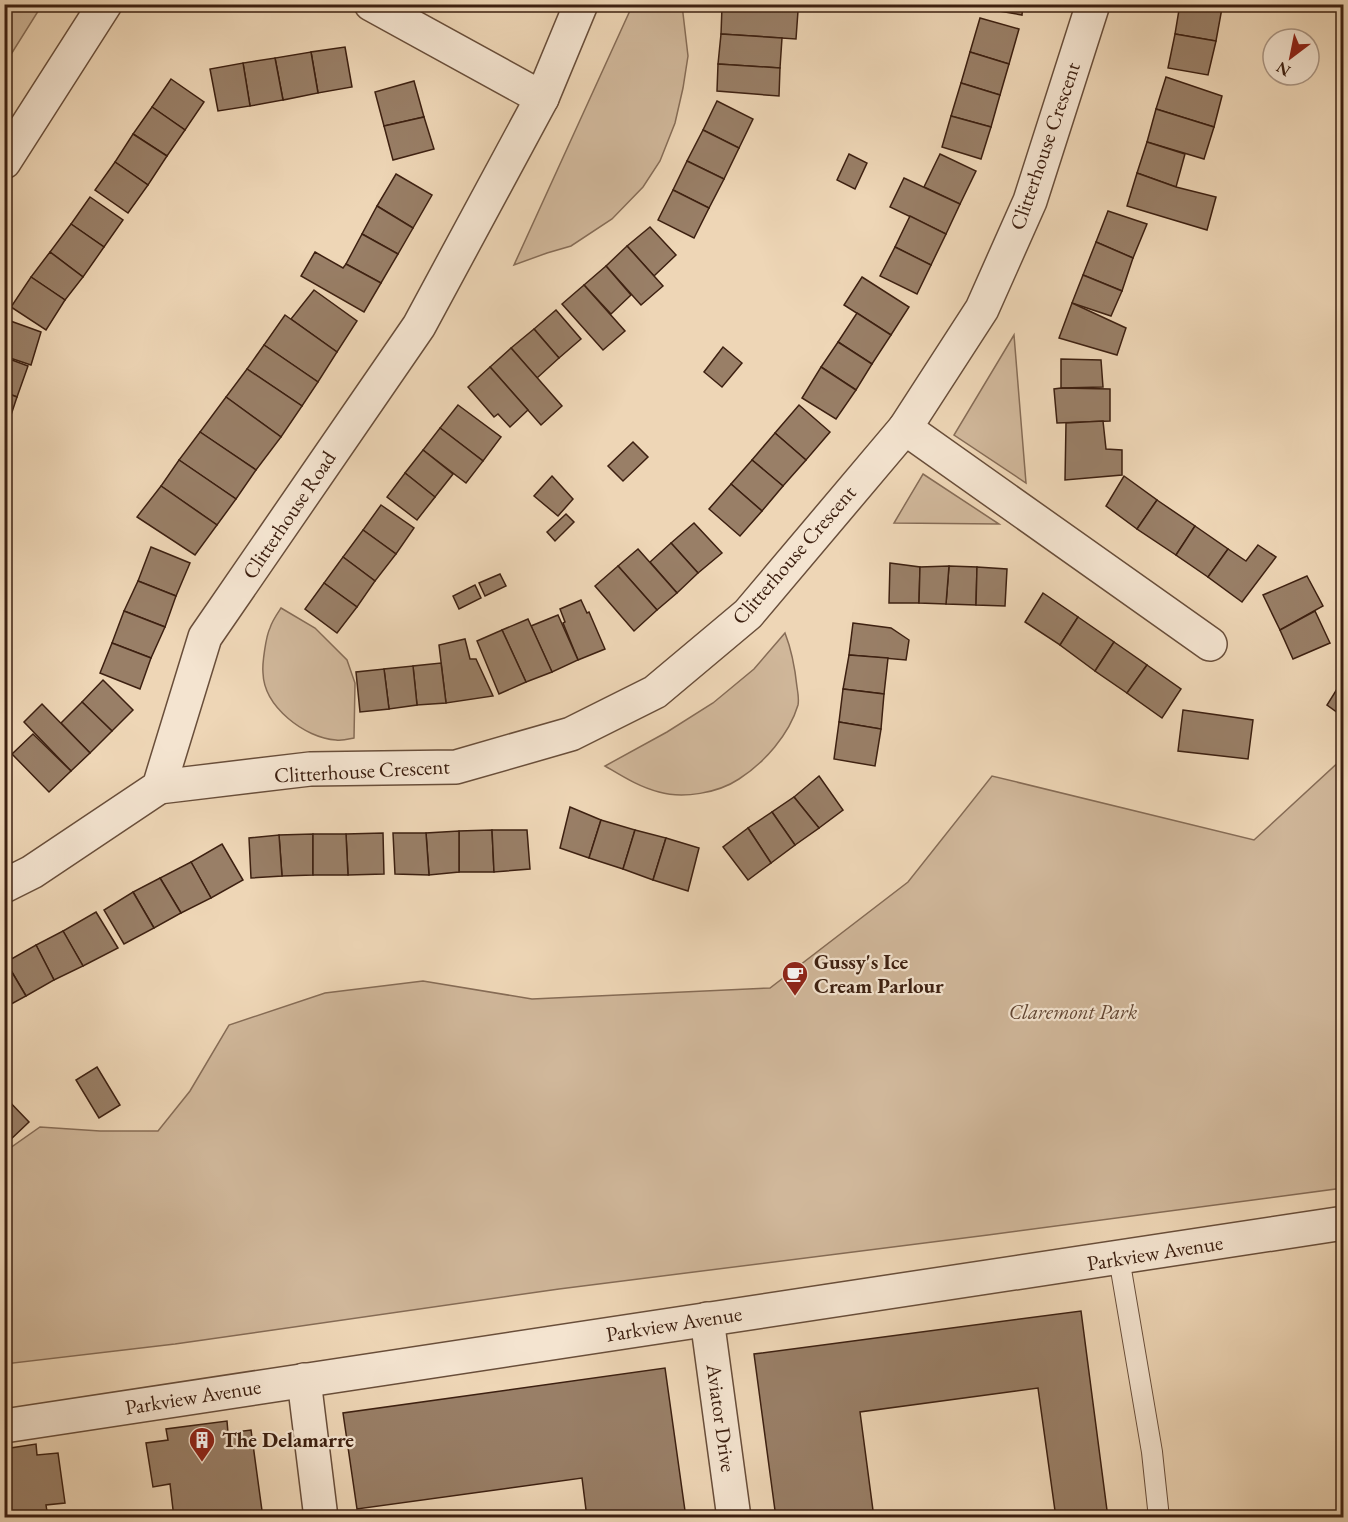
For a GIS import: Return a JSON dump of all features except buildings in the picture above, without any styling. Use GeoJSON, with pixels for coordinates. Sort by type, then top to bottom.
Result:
{"type":"FeatureCollection","features":[{"type":"Feature","properties":{"kind":"street"},"geometry":{"type":"LineString","coordinates":[[4,162],[105,4]]}},
{"type":"Feature","properties":{"kind":"street"},"geometry":{"type":"LineString","coordinates":[[371,4],[542,98]]}},
{"type":"Feature","properties":{"kind":"street","name":"Clitterhouse Road"},"geometry":{"type":"LineString","coordinates":[[159,788],[206,637],[419,326],[542,98],[581,4]]}},
{"type":"Feature","properties":{"kind":"street","name":"Clitterhouse Crescent"},"geometry":{"type":"LineString","coordinates":[[159,788],[310,770],[456,767],[571,734],[655,692],[748,614],[905,428],[982,309],[1030,201],[1093,4]]}},
{"type":"Feature","properties":{"kind":"street"},"geometry":{"type":"LineString","coordinates":[[905,428],[1210,644]]}},
{"type":"Feature","properties":{"kind":"street"},"geometry":{"type":"LineString","coordinates":[[4,886],[32,872],[159,788]]}},
{"type":"Feature","properties":{"kind":"street","name":"Parkview Avenue"},"geometry":{"type":"LineString","coordinates":[[4,1426],[1344,1223]]}},
{"type":"Feature","properties":{"kind":"street","name":"Aviator Drive"},"geometry":{"type":"LineString","coordinates":[[707,1319],[734,1518]]}},
{"type":"Feature","properties":{"kind":"street"},"geometry":{"type":"LineString","coordinates":[[304,1380],[321,1518]]}},
{"type":"Feature","properties":{"kind":"lane"},"geometry":{"type":"LineString","coordinates":[[1119,1258],[1152,1452],[1159,1518]]}},
{"type":"Feature","properties":{"kind":"green space"},"geometry":{"type":"Polygon","coordinates":[[[633,4],[682,5],[688,56],[675,123],[660,161],[643,187],[612,219],[571,246],[514,265],[633,4]]]}},
{"type":"Feature","properties":{"kind":"green space"},"geometry":{"type":"Polygon","coordinates":[[[4,5],[42,5],[5,64],[4,5]]]}},
{"type":"Feature","properties":{"kind":"green space"},"geometry":{"type":"Polygon","coordinates":[[[1014,335],[1026,483],[954,435],[1014,335]]]}},
{"type":"Feature","properties":{"kind":"green space"},"geometry":{"type":"Polygon","coordinates":[[[923,474],[999,524],[894,523],[923,474]]]}},
{"type":"Feature","properties":{"kind":"green space"},"geometry":{"type":"Polygon","coordinates":[[[281,608],[315,628],[347,660],[355,683],[354,738],[336,740],[312,733],[288,718],[270,698],[263,673],[264,657],[273,620],[281,608]]]}},
{"type":"Feature","properties":{"kind":"green space"},"geometry":{"type":"Polygon","coordinates":[[[785,633],[794,666],[798,705],[782,737],[758,765],[731,784],[689,795],[659,792],[631,781],[605,766],[667,732],[713,703],[754,669],[785,633]]]}},
{"type":"Feature","properties":{"kind":"green space","name":"Claremont Park"},"geometry":{"type":"Polygon","coordinates":[[[1343,758],[1343,1188],[559,1289],[175,1344],[5,1364],[5,1149],[10,1148],[40,1127],[100,1131],[158,1131],[190,1091],[229,1025],[325,993],[423,981],[532,999],[770,988],[908,882],[992,776],[1254,840],[1343,758]]]}},
{"type":"Feature","properties":{"kind":"place","name":"Gussy's Ice Cream Parlour"},"geometry":{"type":"Point","coordinates":[795,997]}},
{"type":"Feature","properties":{"kind":"place","name":"The Delamarre"},"geometry":{"type":"Point","coordinates":[202,1463]}}]}
